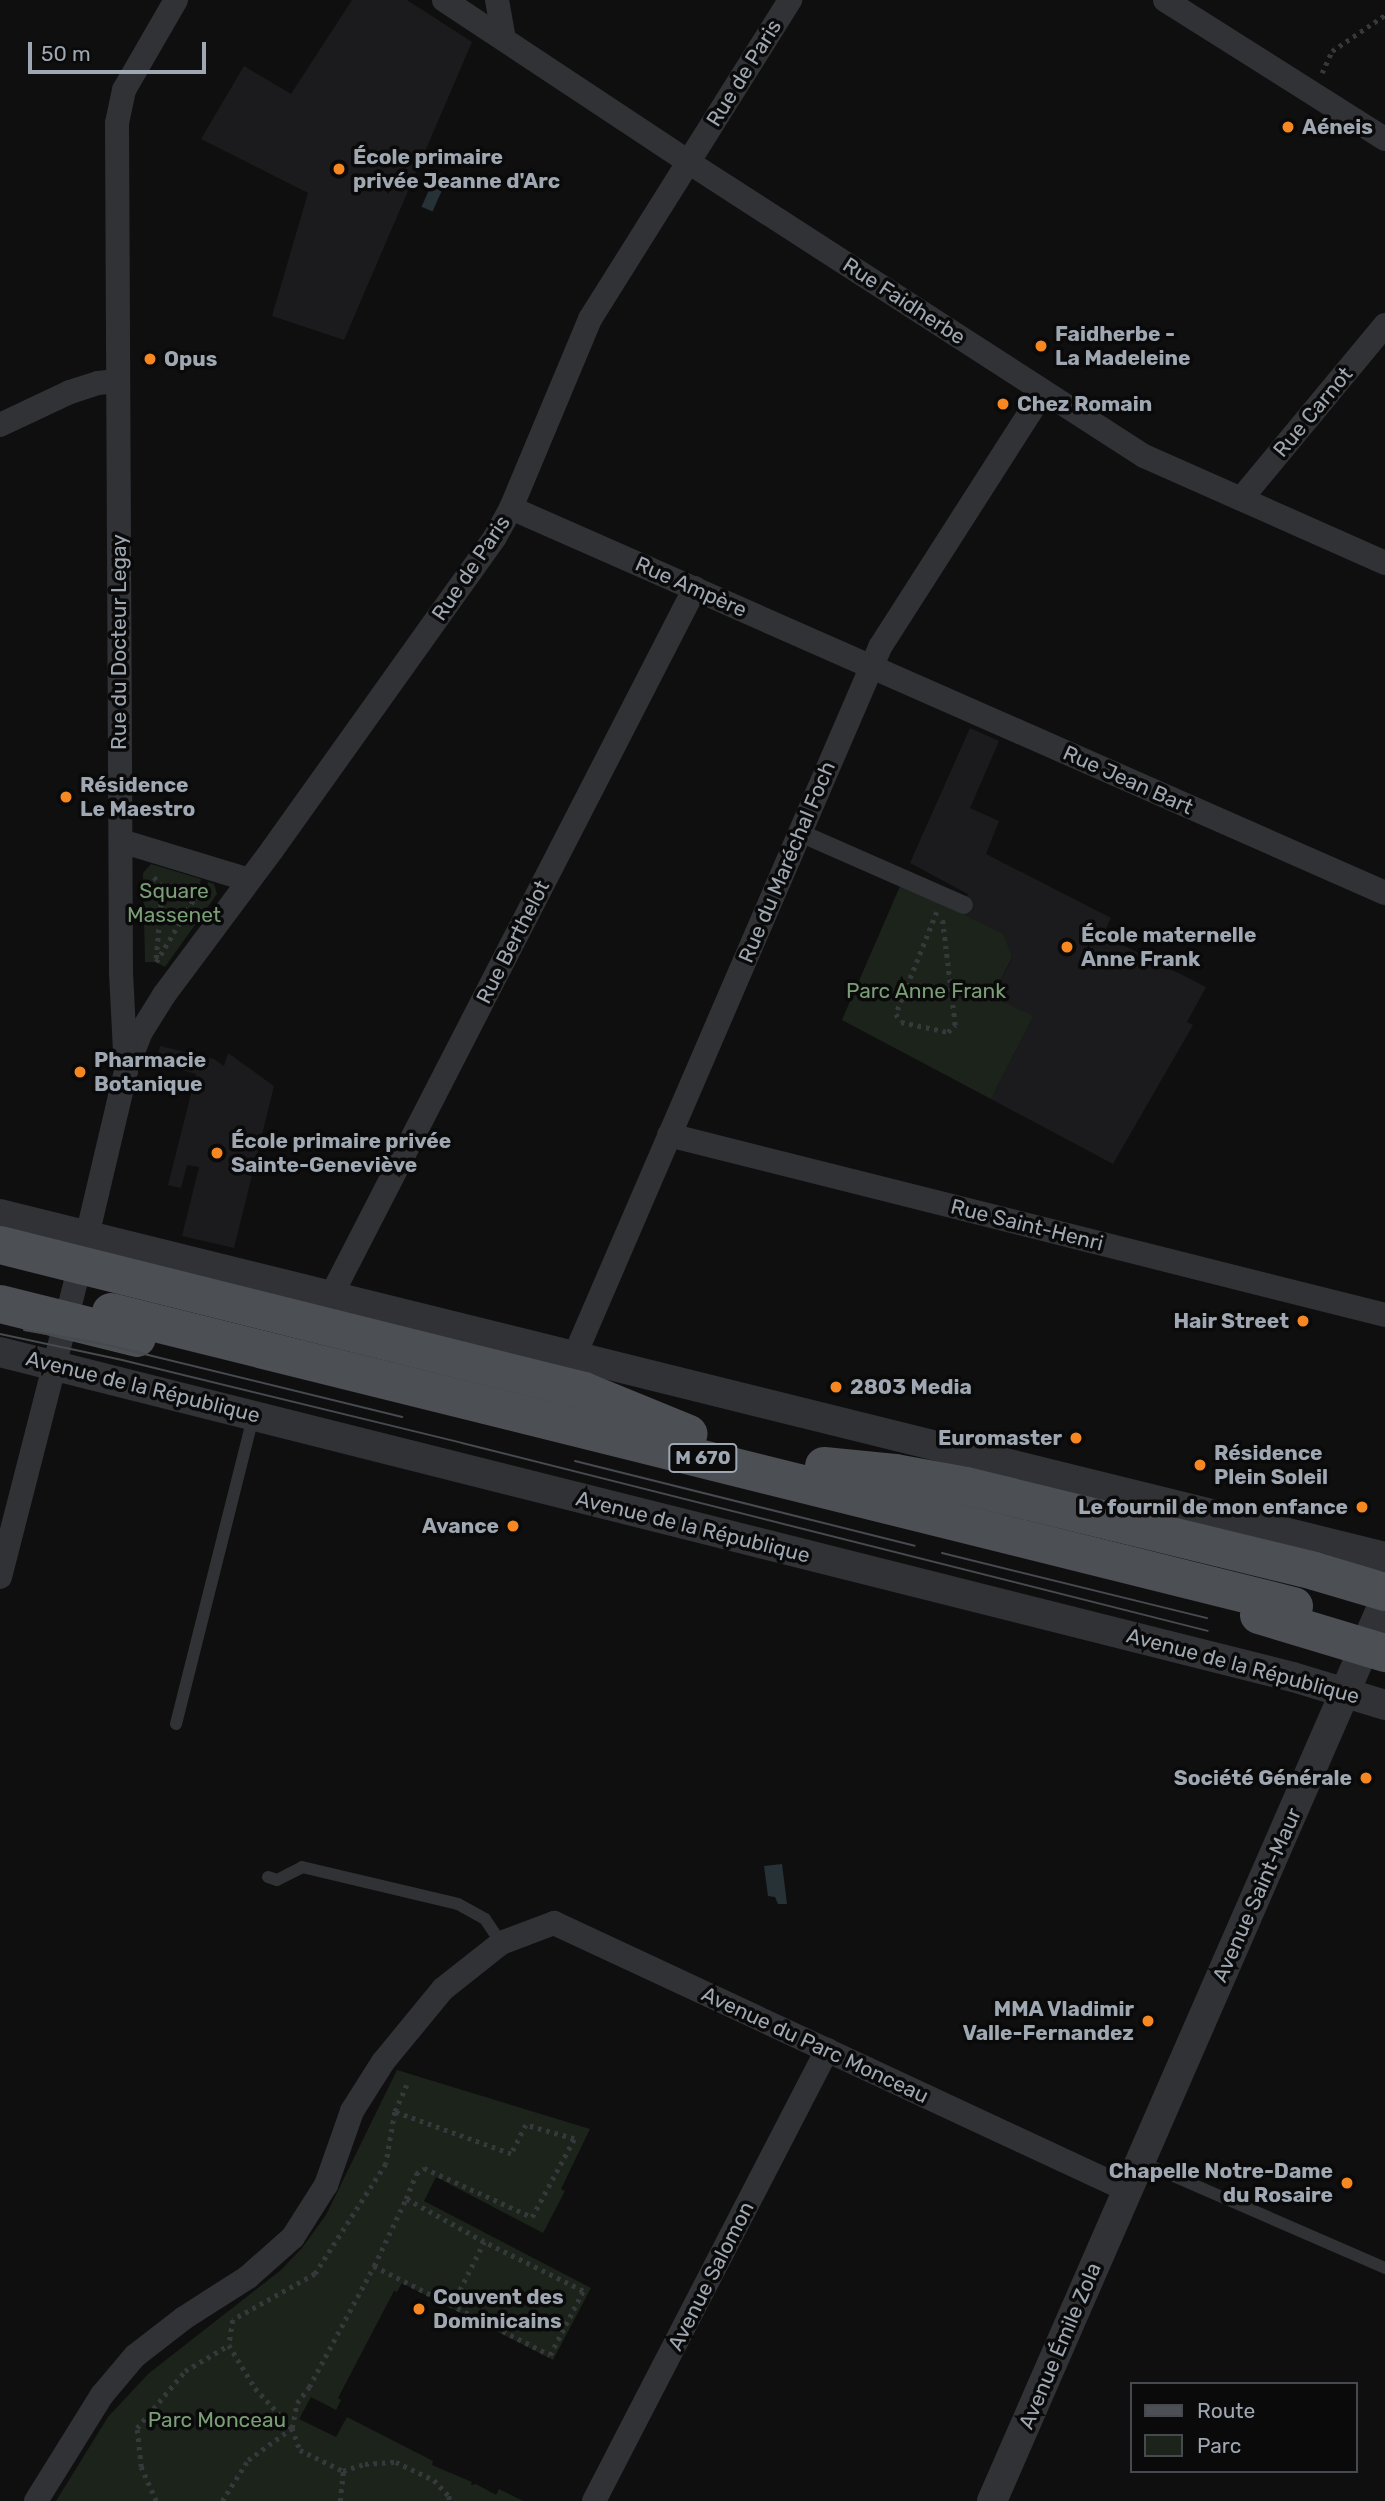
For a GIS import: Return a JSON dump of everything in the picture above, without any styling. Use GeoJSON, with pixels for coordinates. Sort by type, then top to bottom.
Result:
{"type":"FeatureCollection","features":[{"type":"Feature","properties":{"kind":"main road"},"geometry":{"type":"LineString","coordinates":[[0,1245],[77,1278],[387,1398],[443,1406],[487,1406]]}},
{"type":"Feature","properties":{"kind":"main road"},"geometry":{"type":"LineString","coordinates":[[11,1283],[77,1278],[584,1391],[701,1447],[880,1519],[1274,1619],[1375,1650]]}},
{"type":"Feature","properties":{"kind":"main road","name":"M 670"},"geometry":{"type":"LineString","coordinates":[[487,1406],[113,1302],[701,1447],[1295,1596],[824,1466],[701,1447],[487,1406]]}},
{"type":"Feature","properties":{"kind":"main road"},"geometry":{"type":"LineString","coordinates":[[824,1466],[894,1473],[966,1486],[1314,1571],[1385,1592]]}},
{"type":"Feature","properties":{"kind":"street","name":"Rue du Docteur Legay"},"geometry":{"type":"LineString","coordinates":[[0,1577],[52,1365],[77,1278],[126,1071],[122,981],[118,107],[124,90],[176,0]]}},
{"type":"Feature","properties":{"kind":"street","name":"Rue Faidherbe"},"geometry":{"type":"LineString","coordinates":[[444,0],[688,162],[1144,456],[1385,563]]}},
{"type":"Feature","properties":{"kind":"street"},"geometry":{"type":"LineString","coordinates":[[497,0],[504,40]]}},
{"type":"Feature","properties":{"kind":"street","name":"Rue de Paris"},"geometry":{"type":"LineString","coordinates":[[126,1071],[135,1044],[156,1007],[487,548],[511,508],[590,319],[790,0]]}},
{"type":"Feature","properties":{"kind":"street"},"geometry":{"type":"LineString","coordinates":[[1166,0],[1385,139]]}},
{"type":"Feature","properties":{"kind":"street","name":"Rue Carnot"},"geometry":{"type":"LineString","coordinates":[[1241,499],[1385,325]]}},
{"type":"Feature","properties":{"kind":"street"},"geometry":{"type":"LineString","coordinates":[[0,425],[84,386],[118,381]]}},
{"type":"Feature","properties":{"kind":"street","name":"Rue du Maréchal Foch"},"geometry":{"type":"LineString","coordinates":[[573,1357],[891,627],[1043,392]]}},
{"type":"Feature","properties":{"kind":"street","name":"Rue Ampère"},"geometry":{"type":"LineString","coordinates":[[511,508],[872,667]]}},
{"type":"Feature","properties":{"kind":"street","name":"Rue Berthelot"},"geometry":{"type":"LineString","coordinates":[[331,1296],[695,588]]}},
{"type":"Feature","properties":{"kind":"street","name":"Rue Jean Bart"},"geometry":{"type":"LineString","coordinates":[[872,667],[1385,893]]}},
{"type":"Feature","properties":{"kind":"street"},"geometry":{"type":"LineString","coordinates":[[800,833],[964,905]]}},
{"type":"Feature","properties":{"kind":"street"},"geometry":{"type":"LineString","coordinates":[[121,841],[249,880]]}},
{"type":"Feature","properties":{"kind":"street"},"geometry":{"type":"LineString","coordinates":[[122,981],[138,1000],[156,1007]]}},
{"type":"Feature","properties":{"kind":"street","name":"Rue Saint-Henri"},"geometry":{"type":"LineString","coordinates":[[669,1135],[1385,1315]]}},
{"type":"Feature","properties":{"kind":"street"},"geometry":{"type":"LineString","coordinates":[[0,1214],[77,1278],[331,1296],[1385,1557]]}},
{"type":"Feature","properties":{"kind":"street","name":"Avenue de la République"},"geometry":{"type":"LineString","coordinates":[[0,1352],[1348,1692],[1385,1705]]}},
{"type":"Feature","properties":{"kind":"street","name":"Avenue Saint-Maur"},"geometry":{"type":"LineString","coordinates":[[1126,2190],[1348,1692],[1375,1650],[1385,1600]]}},
{"type":"Feature","properties":{"kind":"street","name":"Avenue du Parc Monceau"},"geometry":{"type":"LineString","coordinates":[[36,2501],[102,2395],[135,2356],[184,2319],[248,2277],[293,2237],[326,2185],[352,2111],[383,2062],[443,1989],[501,1943],[554,1923],[1126,2190]]}},
{"type":"Feature","properties":{"kind":"street","name":"Avenue Salomon"},"geometry":{"type":"LineString","coordinates":[[594,2501],[827,2050]]}},
{"type":"Feature","properties":{"kind":"street","name":"Avenue Émile Zola"},"geometry":{"type":"LineString","coordinates":[[992,2501],[1126,2190]]}},
{"type":"Feature","properties":{"kind":"lane"},"geometry":{"type":"LineString","coordinates":[[176,1724],[250,1429],[261,1416]]}},
{"type":"Feature","properties":{"kind":"lane"},"geometry":{"type":"LineString","coordinates":[[268,1877],[277,1880],[302,1867],[457,1904],[485,1919],[501,1943]]}},
{"type":"Feature","properties":{"kind":"lane"},"geometry":{"type":"LineString","coordinates":[[1139,2161],[1385,2268]]}},
{"type":"Feature","properties":{"kind":"path"},"geometry":{"type":"LineString","coordinates":[[1311,92],[1332,51],[1385,15]]}},
{"type":"Feature","properties":{"kind":"path"},"geometry":{"type":"LineString","coordinates":[[163,887],[156,961],[195,897]]}},
{"type":"Feature","properties":{"kind":"path"},"geometry":{"type":"LineString","coordinates":[[940,904],[955,1025],[948,1032],[901,1022],[896,1014],[940,904]]}},
{"type":"Feature","properties":{"kind":"path"},"geometry":{"type":"LineString","coordinates":[[407,2085],[395,2112],[386,2164],[315,2274],[233,2320],[229,2345],[255,2388],[292,2428],[300,2450],[343,2471],[365,2464],[396,2462],[435,2480],[450,2501]]}},
{"type":"Feature","properties":{"kind":"path"},"geometry":{"type":"LineString","coordinates":[[222,2501],[248,2460],[292,2428],[297,2403],[309,2387],[374,2266],[416,2174],[424,2168],[532,2217],[574,2140],[526,2124],[510,2154],[395,2112]]}},
{"type":"Feature","properties":{"kind":"path"},"geometry":{"type":"LineString","coordinates":[[374,2266],[550,2355],[578,2302],[583,2291],[484,2242],[406,2199]]}},
{"type":"Feature","properties":{"kind":"path"},"geometry":{"type":"LineString","coordinates":[[452,2305],[484,2242]]}},
{"type":"Feature","properties":{"kind":"path"},"geometry":{"type":"LineString","coordinates":[[156,2501],[141,2467],[137,2428],[185,2371],[229,2345]]}},
{"type":"Feature","properties":{"kind":"path"},"geometry":{"type":"LineString","coordinates":[[340,2501],[343,2471]]}},
{"type":"Feature","properties":{"kind":"shaded area","name":"École primaire privée Jeanne d'Arc"},"geometry":{"type":"Polygon","coordinates":[[[352,0],[407,0],[472,42],[344,340],[272,316],[308,193],[201,139],[244,66],[291,94],[352,0]]]}},
{"type":"Feature","properties":{"kind":"shaded area"},"geometry":{"type":"Polygon","coordinates":[[[437,172],[448,177],[433,212],[422,207],[437,172]]]}},
{"type":"Feature","properties":{"kind":"shaded area","name":"École maternelle Anne Frank"},"geometry":{"type":"Polygon","coordinates":[[[970,728],[999,741],[970,808],[999,821],[986,854],[1111,918],[1103,935],[1206,987],[1187,1022],[1193,1025],[1113,1164],[991,1099],[1032,1017],[992,996],[1012,959],[1004,934],[960,913],[968,894],[910,863],[970,728]]]}},
{"type":"Feature","properties":{"kind":"shaded area","name":"École primaire privée Sainte-Geneviève"},"geometry":{"type":"Polygon","coordinates":[[[160,1046],[214,1059],[224,1066],[228,1053],[274,1086],[234,1248],[182,1236],[199,1167],[187,1165],[181,1188],[168,1185],[196,1074],[156,1063],[160,1046]]]}},
{"type":"Feature","properties":{"kind":"shaded area"},"geometry":{"type":"Polygon","coordinates":[[[782,1864],[787,1904],[778,1904],[775,1897],[768,1896],[764,1866],[782,1864]]]}},
{"type":"Feature","properties":{"kind":"green space","name":"Square Massenet"},"geometry":{"type":"Polygon","coordinates":[[[151,864],[201,879],[200,883],[207,886],[208,882],[214,884],[217,894],[165,967],[156,962],[145,962],[143,873],[151,864]]]}},
{"type":"Feature","properties":{"kind":"green space","name":"Parc Anne Frank"},"geometry":{"type":"Polygon","coordinates":[[[901,884],[1004,934],[1012,958],[992,996],[1033,1016],[991,1099],[842,1020],[901,884]]]}},
{"type":"Feature","properties":{"kind":"green space","name":"Parc Monceau"},"geometry":{"type":"Polygon","coordinates":[[[397,2070],[590,2129],[561,2189],[565,2191],[543,2233],[436,2177],[424,2201],[591,2288],[553,2360],[402,2283],[397,2292],[394,2291],[338,2398],[341,2400],[336,2410],[311,2397],[299,2419],[336,2437],[347,2417],[433,2461],[432,2465],[472,2482],[471,2485],[476,2484],[496,2495],[499,2489],[523,2501],[56,2501],[108,2417],[148,2374],[281,2270],[302,2248],[326,2215],[397,2070]]]}},
{"type":"Feature","properties":{"kind":"tram line"},"geometry":{"type":"LineString","coordinates":[[24,1330],[103,1344],[402,1417]]}},
{"type":"Feature","properties":{"kind":"tram line"},"geometry":{"type":"LineString","coordinates":[[0,1334],[122,1360],[462,1443],[1208,1631]]}},
{"type":"Feature","properties":{"kind":"tram line"},"geometry":{"type":"LineString","coordinates":[[575,1461],[915,1546]]}},
{"type":"Feature","properties":{"kind":"tram line"},"geometry":{"type":"LineString","coordinates":[[942,1553],[1207,1618]]}},
{"type":"Feature","properties":{"kind":"place","name":"Aéneis"},"geometry":{"type":"Point","coordinates":[1288,127]}},
{"type":"Feature","properties":{"kind":"place","name":"École primaire privée Jeanne d'Arc"},"geometry":{"type":"Point","coordinates":[339,169]}},
{"type":"Feature","properties":{"kind":"place","name":"Faidherbe - La Madeleine"},"geometry":{"type":"Point","coordinates":[1041,346]}},
{"type":"Feature","properties":{"kind":"place","name":"Opus"},"geometry":{"type":"Point","coordinates":[150,359]}},
{"type":"Feature","properties":{"kind":"place","name":"Chez Romain"},"geometry":{"type":"Point","coordinates":[1003,404]}},
{"type":"Feature","properties":{"kind":"place","name":"Résidence Le Maestro"},"geometry":{"type":"Point","coordinates":[66,797]}},
{"type":"Feature","properties":{"kind":"place","name":"École maternelle Anne Frank"},"geometry":{"type":"Point","coordinates":[1067,947]}},
{"type":"Feature","properties":{"kind":"place","name":"Pharmacie Botanique"},"geometry":{"type":"Point","coordinates":[80,1072]}},
{"type":"Feature","properties":{"kind":"place","name":"École primaire privée Sainte-Geneviève"},"geometry":{"type":"Point","coordinates":[217,1153]}},
{"type":"Feature","properties":{"kind":"place","name":"Hair Street"},"geometry":{"type":"Point","coordinates":[1303,1321]}},
{"type":"Feature","properties":{"kind":"place","name":"2803 Media"},"geometry":{"type":"Point","coordinates":[836,1387]}},
{"type":"Feature","properties":{"kind":"place","name":"Euromaster"},"geometry":{"type":"Point","coordinates":[1076,1438]}},
{"type":"Feature","properties":{"kind":"place","name":"Résidence Plein Soleil"},"geometry":{"type":"Point","coordinates":[1200,1465]}},
{"type":"Feature","properties":{"kind":"place","name":"Le fournil de mon enfance"},"geometry":{"type":"Point","coordinates":[1362,1507]}},
{"type":"Feature","properties":{"kind":"place","name":"Avance"},"geometry":{"type":"Point","coordinates":[513,1526]}},
{"type":"Feature","properties":{"kind":"place","name":"Société Générale"},"geometry":{"type":"Point","coordinates":[1366,1778]}},
{"type":"Feature","properties":{"kind":"place","name":"MMA Vladimir Valle-Fernandez"},"geometry":{"type":"Point","coordinates":[1148,2021]}},
{"type":"Feature","properties":{"kind":"place","name":"Chapelle Notre-Dame du Rosaire"},"geometry":{"type":"Point","coordinates":[1347,2183]}},
{"type":"Feature","properties":{"kind":"place","name":"Couvent des Dominicains"},"geometry":{"type":"Point","coordinates":[419,2309]}}]}
